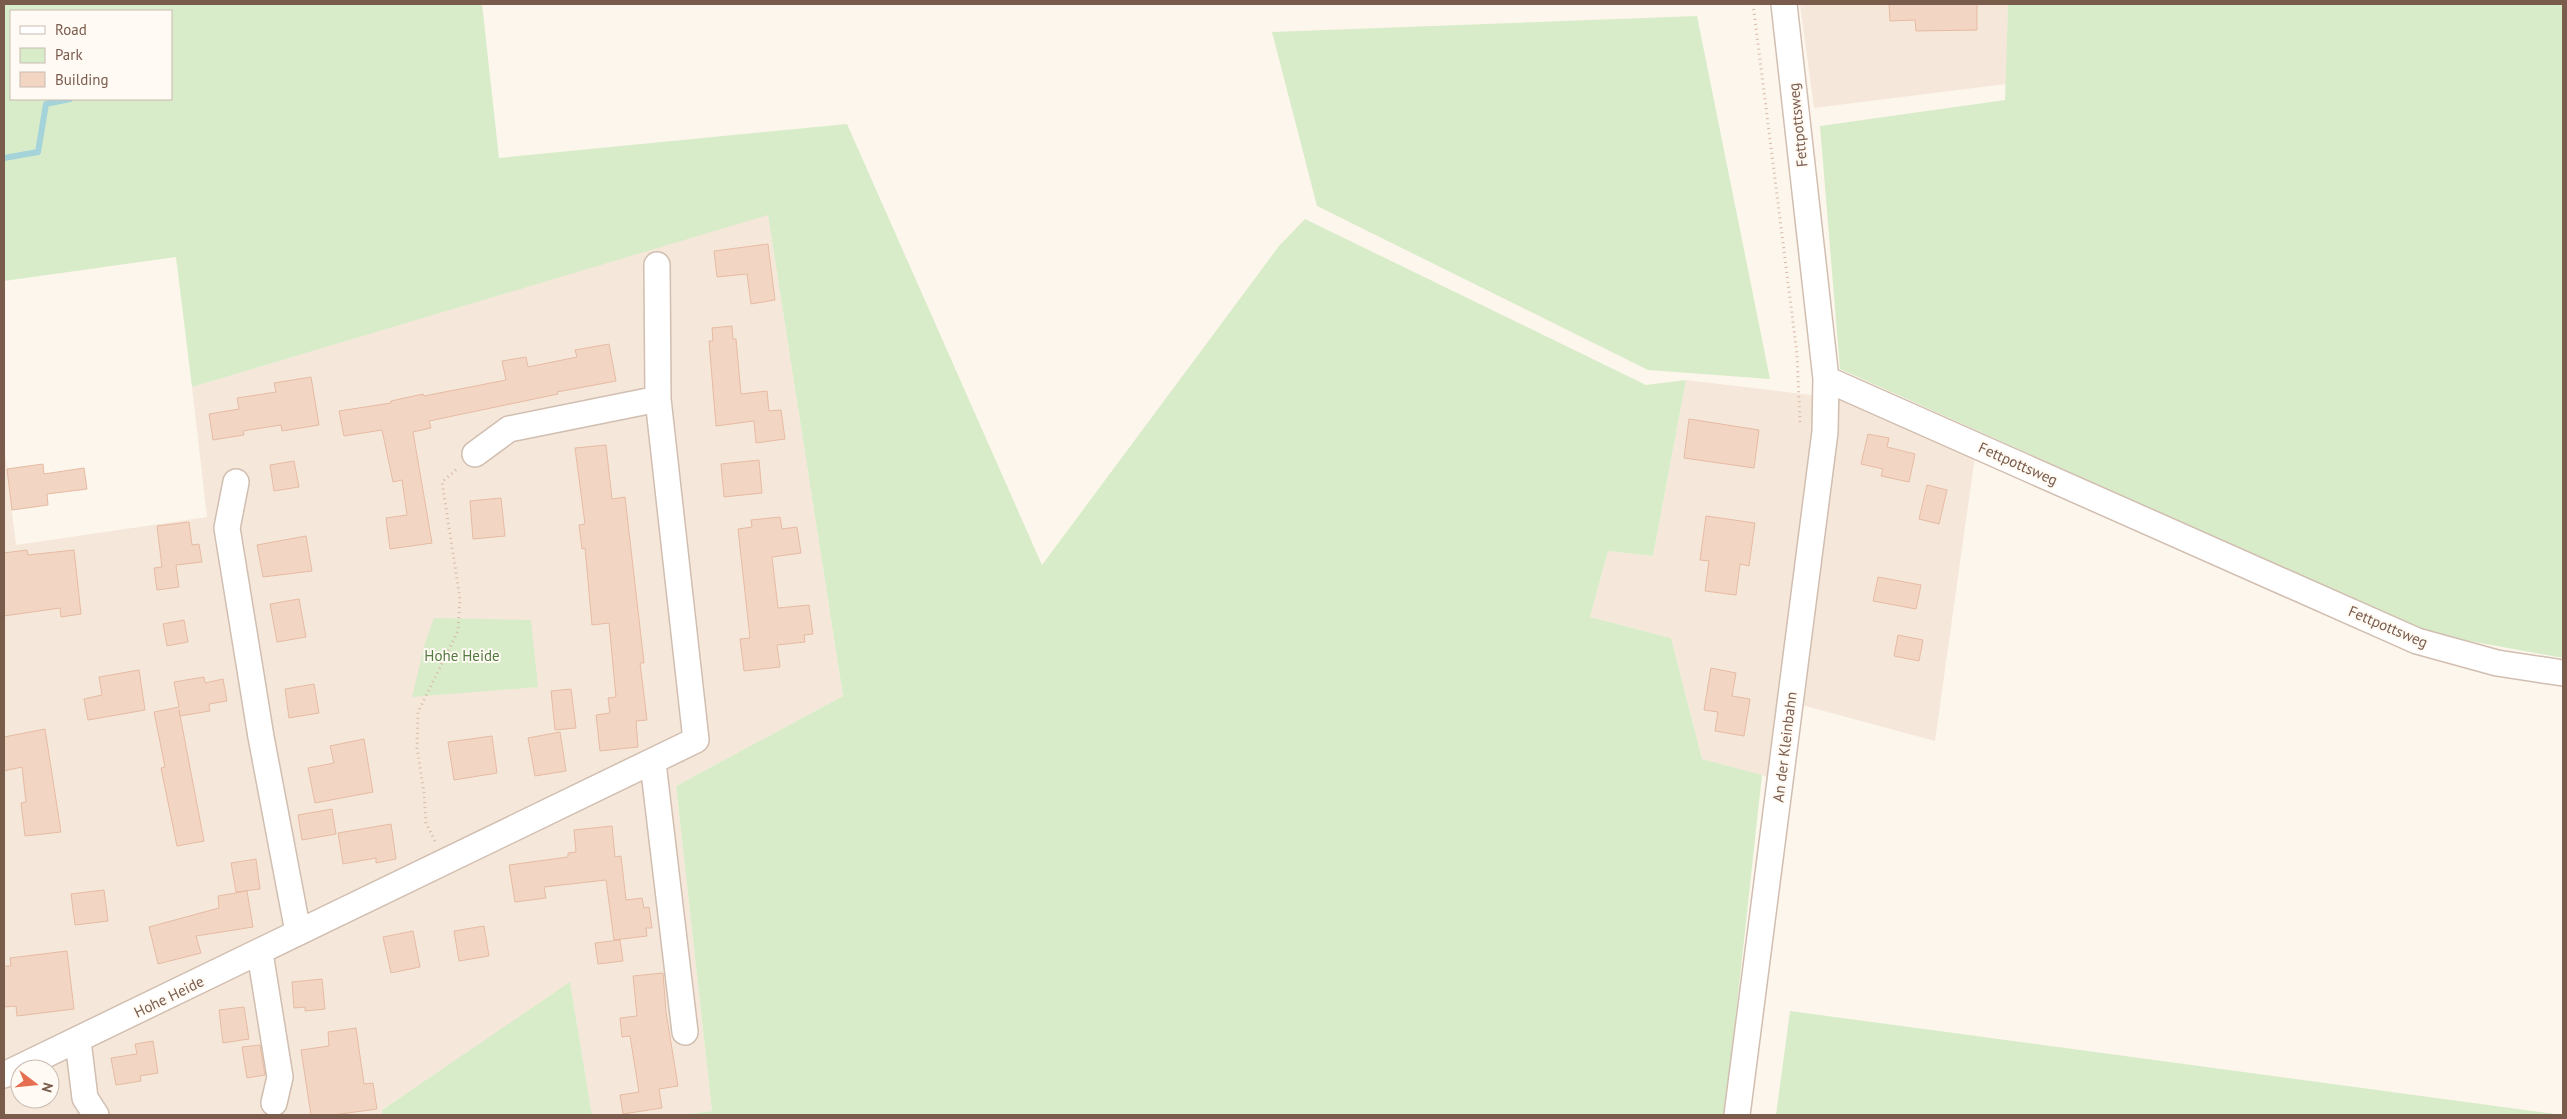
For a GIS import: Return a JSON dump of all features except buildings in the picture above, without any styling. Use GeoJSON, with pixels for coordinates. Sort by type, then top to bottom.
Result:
{"type":"FeatureCollection","features":[{"type":"Feature","properties":{"kind":"street","name":"Fettpottsweg"},"geometry":{"type":"LineString","coordinates":[[1784,4],[1826,379],[2417,641],[2497,663],[2563,673]]}},
{"type":"Feature","properties":{"kind":"street","name":"Hohe Heide"},"geometry":{"type":"LineString","coordinates":[[4,1075],[653,763],[696,740],[658,399],[657,265]]}},
{"type":"Feature","properties":{"kind":"street","name":"An der Kleinbahn"},"geometry":{"type":"LineString","coordinates":[[1737,1115],[1825,432],[1826,379]]}},
{"type":"Feature","properties":{"kind":"street"},"geometry":{"type":"LineString","coordinates":[[475,454],[509,429],[658,399]]}},
{"type":"Feature","properties":{"kind":"street"},"geometry":{"type":"LineString","coordinates":[[236,482],[227,528],[261,737],[298,932]]}},
{"type":"Feature","properties":{"kind":"street"},"geometry":{"type":"LineString","coordinates":[[653,763],[685,1032]]}},
{"type":"Feature","properties":{"kind":"street"},"geometry":{"type":"LineString","coordinates":[[260,953],[280,1077],[274,1103]]}},
{"type":"Feature","properties":{"kind":"street"},"geometry":{"type":"LineString","coordinates":[[78,1041],[85,1098],[96,1115]]}},
{"type":"Feature","properties":{"kind":"path"},"geometry":{"type":"LineString","coordinates":[[1753,4],[1798,354],[1800,430]]}},
{"type":"Feature","properties":{"kind":"path"},"geometry":{"type":"LineString","coordinates":[[448,861],[439,850],[426,823],[418,748],[418,712],[458,631],[460,599],[442,482],[475,454]]}},
{"type":"Feature","properties":{"kind":"shaded area"},"geometry":{"type":"Polygon","coordinates":[[[1800,4],[2008,4],[2006,84],[1814,108],[1800,4]]]}},
{"type":"Feature","properties":{"kind":"shaded area"},"geometry":{"type":"Polygon","coordinates":[[[768,214],[843,696],[676,786],[712,1111],[680,1115],[592,1115],[570,983],[383,1109],[383,1115],[4,1115],[4,444],[16,545],[207,517],[192,387],[768,214]]]}},
{"type":"Feature","properties":{"kind":"shaded area"},"geometry":{"type":"Polygon","coordinates":[[[1686,380],[1852,400],[1975,456],[1935,741],[1783,700],[1768,777],[1702,759],[1671,638],[1590,617],[1608,551],[1653,556],[1686,380]]]}},
{"type":"Feature","properties":{"kind":"green space"},"geometry":{"type":"Polygon","coordinates":[[[4,4],[482,4],[499,158],[847,124],[1042,565],[1279,246],[1305,219],[1646,385],[1686,380],[1653,556],[1608,551],[1590,617],[1671,638],[1702,759],[1762,775],[1725,1115],[680,1115],[712,1111],[676,786],[843,696],[768,215],[192,387],[176,257],[4,281],[4,4]]]}},
{"type":"Feature","properties":{"kind":"green space"},"geometry":{"type":"Polygon","coordinates":[[[2008,4],[2563,4],[2563,658],[2431,634],[1840,369],[1820,126],[2005,100],[2008,4]]]}},
{"type":"Feature","properties":{"kind":"green space"},"geometry":{"type":"Polygon","coordinates":[[[1697,16],[1770,379],[1648,370],[1317,206],[1272,32],[1697,16]]]}},
{"type":"Feature","properties":{"kind":"green space","name":"Hohe Heide"},"geometry":{"type":"Polygon","coordinates":[[[434,618],[531,620],[538,687],[412,697],[425,643],[434,618]]]}},
{"type":"Feature","properties":{"kind":"green space"},"geometry":{"type":"Polygon","coordinates":[[[570,982],[592,1115],[383,1115],[382,1110],[570,982]]]}},
{"type":"Feature","properties":{"kind":"green space"},"geometry":{"type":"Polygon","coordinates":[[[1790,1011],[2563,1115],[1776,1115],[1790,1011]]]}},
{"type":"Feature","properties":{"kind":"waterway"},"geometry":{"type":"LineString","coordinates":[[4,158],[38,152],[46,104],[65,100]]}}]}
